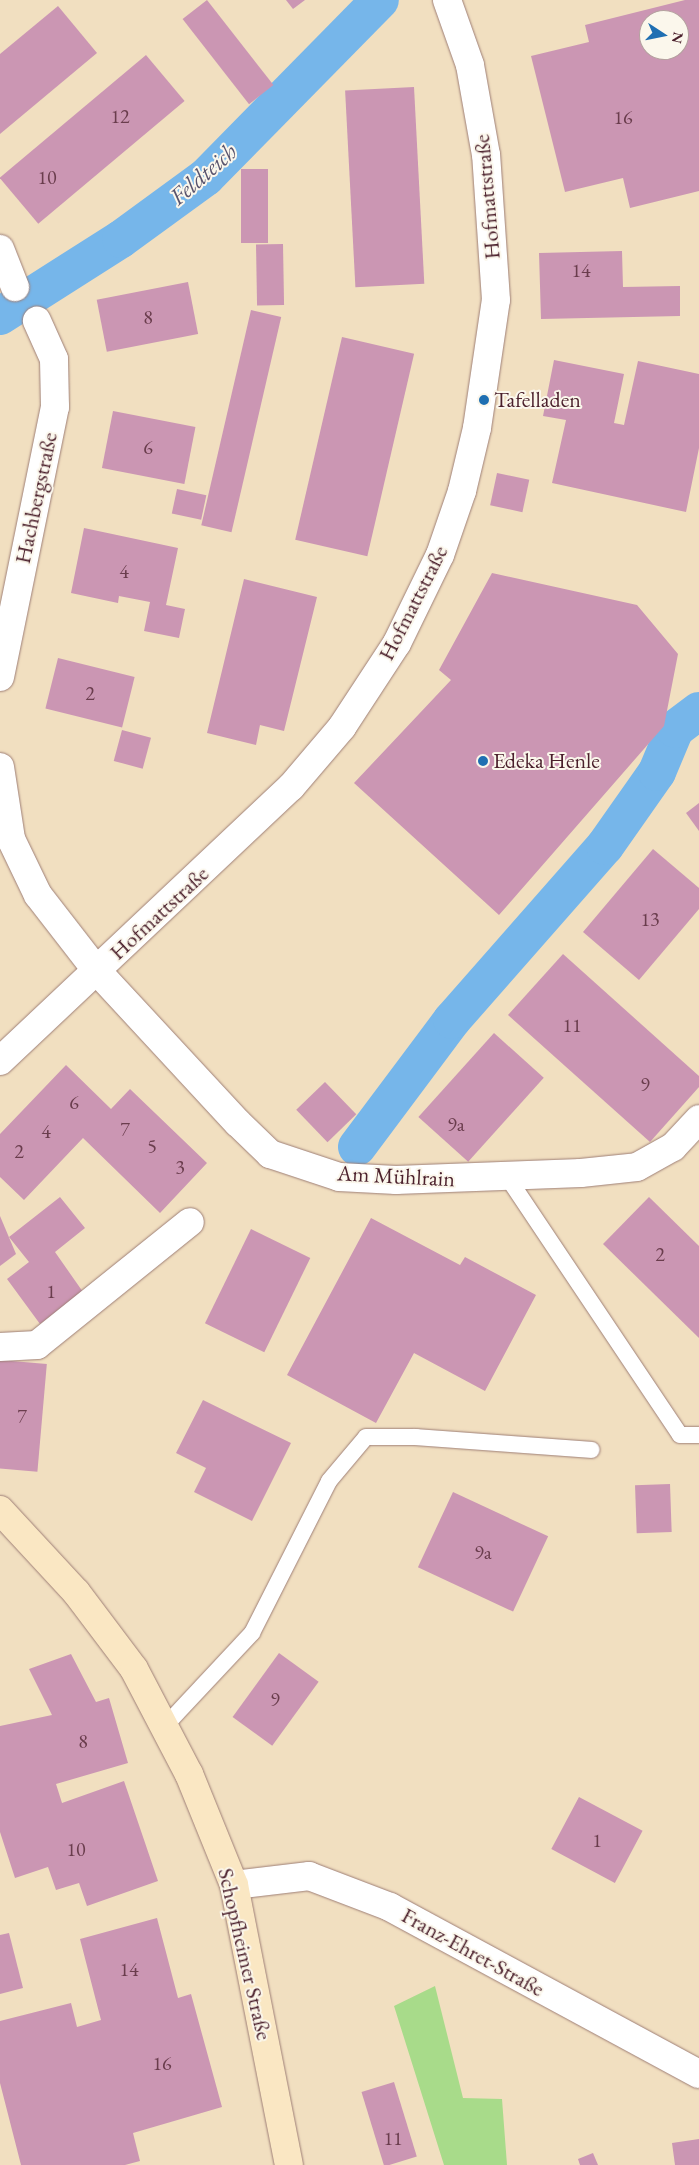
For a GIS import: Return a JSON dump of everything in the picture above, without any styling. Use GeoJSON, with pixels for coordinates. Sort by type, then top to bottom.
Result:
{"type":"FeatureCollection","features":[{"type":"Feature","properties":{"kind":"main road","name":"Schopfheimer Straße"},"geometry":{"type":"LineString","coordinates":[[0,1510],[76,1592],[134,1669],[189,1774],[234,1885],[289,2165]]}},
{"type":"Feature","properties":{"kind":"street","name":"Hofmattstraße"},"geometry":{"type":"LineString","coordinates":[[0,1061],[291,787],[342,727],[397,642],[443,546],[462,491],[482,409],[496,300],[486,155],[470,65],[447,0]]}},
{"type":"Feature","properties":{"kind":"street"},"geometry":{"type":"LineString","coordinates":[[0,249],[15,287]]}},
{"type":"Feature","properties":{"kind":"street","name":"Hachbergstraße"},"geometry":{"type":"LineString","coordinates":[[0,678],[55,407],[54,359],[37,321]]}},
{"type":"Feature","properties":{"kind":"street"},"geometry":{"type":"LineString","coordinates":[[0,767],[5,840],[38,895],[97,971]]}},
{"type":"Feature","properties":{"kind":"street","name":"Am Mühlrain"},"geometry":{"type":"LineString","coordinates":[[97,971],[270,1154],[339,1176],[396,1180],[508,1178],[637,1167],[673,1147],[699,1119]]}},
{"type":"Feature","properties":{"kind":"street"},"geometry":{"type":"LineString","coordinates":[[0,1347],[37,1345],[190,1222]]}},
{"type":"Feature","properties":{"kind":"street","name":"Franz-Ehret-Straße"},"geometry":{"type":"LineString","coordinates":[[234,1885],[309,1876],[390,1907],[699,2074]]}},
{"type":"Feature","properties":{"kind":"lane"},"geometry":{"type":"LineString","coordinates":[[508,1178],[680,1435],[699,1436]]}},
{"type":"Feature","properties":{"kind":"lane"},"geometry":{"type":"LineString","coordinates":[[164,1727],[252,1632],[329,1481],[366,1437],[416,1437],[592,1450]]}},
{"type":"Feature","properties":{"kind":"green space"},"geometry":{"type":"Polygon","coordinates":[[[435,1986],[463,2098],[502,2099],[507,2165],[444,2165],[394,2006],[435,1986]]]}},
{"type":"Feature","properties":{"kind":"building"},"geometry":{"type":"Polygon","coordinates":[[[207,0],[273,85],[249,104],[183,19],[207,0]]]}},
{"type":"Feature","properties":{"kind":"building"},"geometry":{"type":"Polygon","coordinates":[[[286,0],[305,0],[293,9],[286,0]]]}},
{"type":"Feature","properties":{"kind":"building"},"geometry":{"type":"Polygon","coordinates":[[[685,0],[699,0],[699,191],[630,208],[623,178],[565,192],[531,56],[589,42],[585,25],[639,12],[639,60],[689,60],[689,10],[645,10],[685,0]]]}},
{"type":"Feature","properties":{"kind":"building"},"geometry":{"type":"Polygon","coordinates":[[[58,6],[97,53],[0,134],[0,54],[58,6]]]}},
{"type":"Feature","properties":{"kind":"building"},"geometry":{"type":"Polygon","coordinates":[[[146,55],[185,101],[38,224],[0,178],[146,55]]]}},
{"type":"Feature","properties":{"kind":"building"},"geometry":{"type":"Polygon","coordinates":[[[414,87],[424,284],[355,287],[345,91],[414,87]]]}},
{"type":"Feature","properties":{"kind":"building"},"geometry":{"type":"Polygon","coordinates":[[[241,169],[268,169],[268,243],[241,243],[241,169]]]}},
{"type":"Feature","properties":{"kind":"building"},"geometry":{"type":"Polygon","coordinates":[[[256,244],[283,244],[284,305],[257,305],[256,244]]]}},
{"type":"Feature","properties":{"kind":"building"},"geometry":{"type":"Polygon","coordinates":[[[622,251],[623,287],[680,286],[680,316],[541,319],[539,253],[622,251]]]}},
{"type":"Feature","properties":{"kind":"building"},"geometry":{"type":"Polygon","coordinates":[[[188,282],[198,334],[107,352],[97,300],[188,282]]]}},
{"type":"Feature","properties":{"kind":"building"},"geometry":{"type":"Polygon","coordinates":[[[251,310],[281,317],[231,532],[201,525],[251,310]]]}},
{"type":"Feature","properties":{"kind":"building"},"geometry":{"type":"Polygon","coordinates":[[[342,337],[414,354],[367,556],[295,540],[342,337]]]}},
{"type":"Feature","properties":{"kind":"building"},"geometry":{"type":"Polygon","coordinates":[[[554,360],[624,374],[614,423],[624,425],[638,361],[699,374],[699,448],[686,512],[552,483],[566,420],[543,416],[554,360]]]}},
{"type":"Feature","properties":{"kind":"building"},"geometry":{"type":"Polygon","coordinates":[[[113,411],[195,427],[184,484],[102,468],[113,411]]]}},
{"type":"Feature","properties":{"kind":"building"},"geometry":{"type":"Polygon","coordinates":[[[497,473],[529,480],[522,512],[490,505],[497,473]]]}},
{"type":"Feature","properties":{"kind":"building"},"geometry":{"type":"Polygon","coordinates":[[[177,489],[206,495],[201,520],[172,513],[177,489]]]}},
{"type":"Feature","properties":{"kind":"building"},"geometry":{"type":"Polygon","coordinates":[[[84,528],[178,548],[166,605],[185,609],[179,638],[144,631],[150,602],[119,596],[118,603],[71,593],[84,528]]]}},
{"type":"Feature","properties":{"kind":"building"},"geometry":{"type":"Polygon","coordinates":[[[492,573],[637,605],[678,654],[664,726],[499,915],[354,783],[451,680],[439,670],[492,573]]]}},
{"type":"Feature","properties":{"kind":"building"},"geometry":{"type":"Polygon","coordinates":[[[244,579],[317,597],[284,731],[260,725],[256,745],[207,733],[244,579]]]}},
{"type":"Feature","properties":{"kind":"building"},"geometry":{"type":"Polygon","coordinates":[[[58,658],[135,677],[122,728],[45,708],[58,658]]]}},
{"type":"Feature","properties":{"kind":"building"},"geometry":{"type":"Polygon","coordinates":[[[122,730],[151,738],[143,769],[114,761],[122,730]]]}},
{"type":"Feature","properties":{"kind":"building"},"geometry":{"type":"Polygon","coordinates":[[[699,803],[699,831],[686,813],[699,803]]]}},
{"type":"Feature","properties":{"kind":"building"},"geometry":{"type":"Polygon","coordinates":[[[653,849],[699,888],[699,909],[639,980],[583,932],[653,849]]]}},
{"type":"Feature","properties":{"kind":"building"},"geometry":{"type":"Polygon","coordinates":[[[563,954],[699,1076],[699,1087],[650,1142],[508,1015],[563,954]]]}},
{"type":"Feature","properties":{"kind":"building"},"geometry":{"type":"Polygon","coordinates":[[[494,1033],[544,1078],[468,1162],[418,1117],[494,1033]]]}},
{"type":"Feature","properties":{"kind":"building"},"geometry":{"type":"Polygon","coordinates":[[[66,1065],[111,1109],[130,1089],[207,1163],[160,1213],[83,1138],[24,1200],[0,1177],[0,1134],[66,1065]]]}},
{"type":"Feature","properties":{"kind":"building"},"geometry":{"type":"Polygon","coordinates":[[[325,1082],[356,1114],[327,1142],[296,1110],[325,1082]]]}},
{"type":"Feature","properties":{"kind":"building"},"geometry":{"type":"Polygon","coordinates":[[[60,1197],[85,1228],[55,1252],[83,1292],[40,1324],[7,1279],[29,1262],[9,1237],[60,1197]]]}},
{"type":"Feature","properties":{"kind":"building"},"geometry":{"type":"Polygon","coordinates":[[[649,1197],[699,1246],[699,1338],[603,1244],[649,1197]]]}},
{"type":"Feature","properties":{"kind":"building"},"geometry":{"type":"Polygon","coordinates":[[[0,1216],[16,1254],[0,1266],[0,1216]]]}},
{"type":"Feature","properties":{"kind":"building"},"geometry":{"type":"Polygon","coordinates":[[[371,1218],[460,1265],[465,1257],[536,1295],[485,1391],[414,1353],[376,1423],[287,1375],[371,1218]]]}},
{"type":"Feature","properties":{"kind":"building"},"geometry":{"type":"Polygon","coordinates":[[[251,1229],[310,1258],[264,1352],[205,1323],[251,1229]]]}},
{"type":"Feature","properties":{"kind":"building"},"geometry":{"type":"Polygon","coordinates":[[[0,1360],[47,1364],[37,1472],[0,1468],[0,1360]]]}},
{"type":"Feature","properties":{"kind":"building"},"geometry":{"type":"Polygon","coordinates":[[[203,1400],[291,1443],[252,1521],[194,1492],[206,1468],[176,1453],[203,1400]]]}},
{"type":"Feature","properties":{"kind":"building"},"geometry":{"type":"Polygon","coordinates":[[[670,1484],[672,1532],[637,1533],[635,1485],[670,1484]]]}},
{"type":"Feature","properties":{"kind":"building"},"geometry":{"type":"Polygon","coordinates":[[[453,1492],[548,1536],[513,1612],[418,1567],[453,1492]]]}},
{"type":"Feature","properties":{"kind":"building"},"geometry":{"type":"Polygon","coordinates":[[[279,1653],[319,1682],[272,1746],[233,1717],[279,1653]]]}},
{"type":"Feature","properties":{"kind":"building"},"geometry":{"type":"Polygon","coordinates":[[[71,1654],[96,1702],[109,1698],[128,1763],[56,1784],[62,1803],[124,1781],[158,1881],[87,1906],[79,1883],[56,1890],[48,1867],[15,1878],[0,1832],[0,1726],[52,1715],[29,1669],[71,1654]]]}},
{"type":"Feature","properties":{"kind":"building"},"geometry":{"type":"Polygon","coordinates":[[[579,1797],[643,1831],[615,1883],[551,1849],[579,1797]]]}},
{"type":"Feature","properties":{"kind":"building"},"geometry":{"type":"Polygon","coordinates":[[[157,1918],[178,1998],[191,1994],[222,2107],[133,2133],[140,2161],[125,2165],[21,2165],[0,2083],[0,2021],[71,2003],[77,2027],[101,2020],[80,1939],[157,1918]]]}},
{"type":"Feature","properties":{"kind":"building"},"geometry":{"type":"Polygon","coordinates":[[[9,1933],[23,1988],[0,1994],[0,1935],[9,1933]]]}},
{"type":"Feature","properties":{"kind":"building"},"geometry":{"type":"Polygon","coordinates":[[[394,2082],[417,2157],[384,2165],[361,2092],[394,2082]]]}},
{"type":"Feature","properties":{"kind":"building"},"geometry":{"type":"Polygon","coordinates":[[[699,2139],[699,2165],[675,2165],[672,2143],[699,2139]]]}},
{"type":"Feature","properties":{"kind":"building"},"geometry":{"type":"Polygon","coordinates":[[[593,2153],[598,2165],[580,2165],[578,2159],[593,2153]]]}},
{"type":"Feature","properties":{"kind":"waterway","name":"Feldteich"},"geometry":{"type":"LineString","coordinates":[[0,316],[121,239],[206,177],[380,0]]}},
{"type":"Feature","properties":{"kind":"waterway"},"geometry":{"type":"LineString","coordinates":[[357,1147],[452,1020],[605,846],[657,772],[675,729],[699,711]]}},
{"type":"Feature","properties":{"kind":"place","name":"Tafelladen"},"geometry":{"type":"Point","coordinates":[484,400]}},
{"type":"Feature","properties":{"kind":"place","name":"Edeka Henle"},"geometry":{"type":"Point","coordinates":[483,761]}}]}
